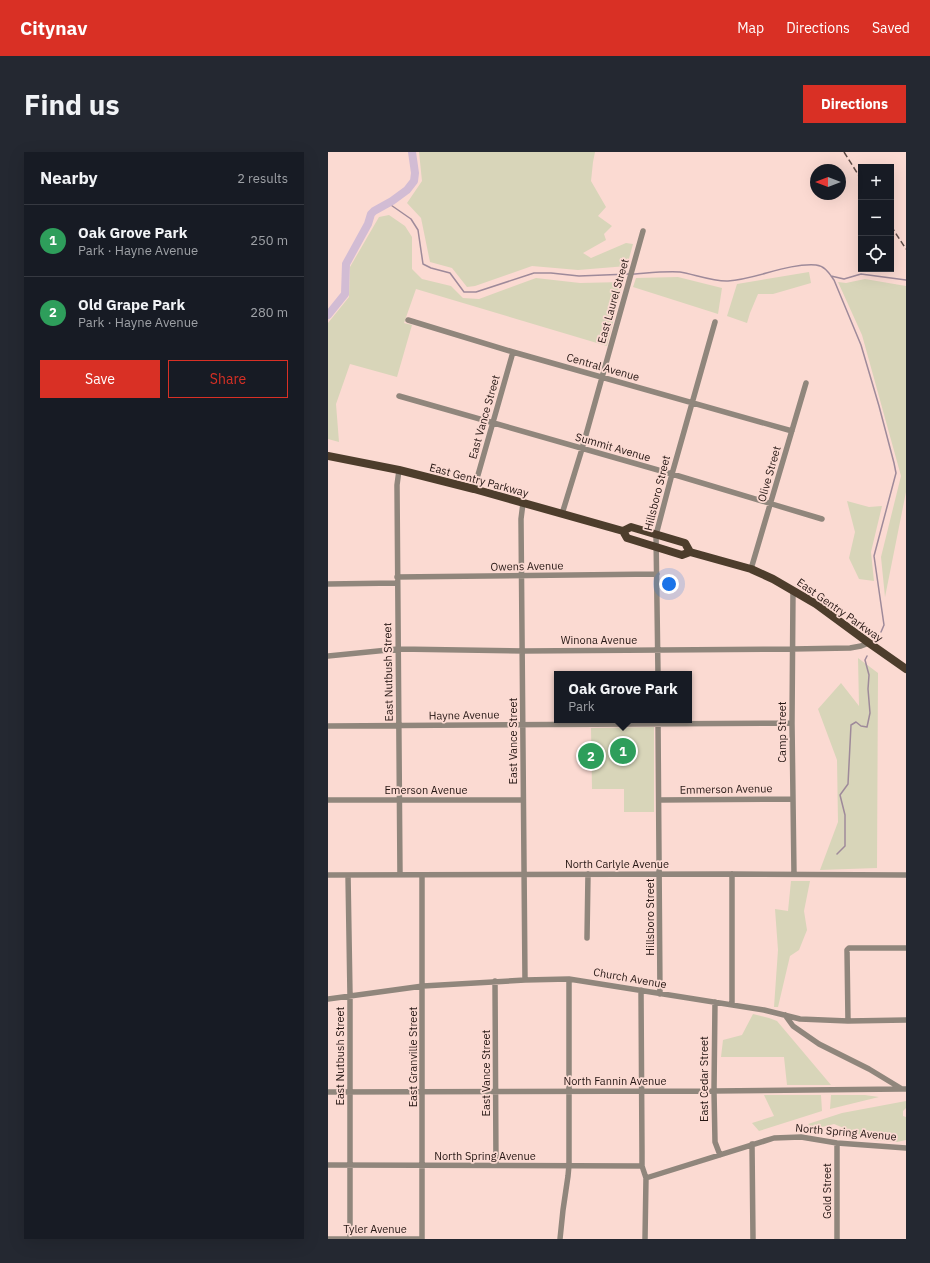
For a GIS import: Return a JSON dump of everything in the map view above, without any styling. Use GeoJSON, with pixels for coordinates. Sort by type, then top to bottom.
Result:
{"type":"FeatureCollection","features":[{"type":"Feature","properties":{"kind":"main road","name":"East Gentry Parkway"},"geometry":{"type":"LineString","coordinates":[[328,455],[400,470],[623,530],[630,527],[685,543],[690,552]]}},
{"type":"Feature","properties":{"kind":"main road","name":"East Gentry Parkway"},"geometry":{"type":"LineString","coordinates":[[623,530],[627,538],[682,555],[690,552],[751,569],[773,579],[816,604],[906,668]]}},
{"type":"Feature","properties":{"kind":"street","name":"East Laurel Street"},"geometry":{"type":"LineString","coordinates":[[562,514],[582,449],[643,231]]}},
{"type":"Feature","properties":{"kind":"street","name":"Central Avenue"},"geometry":{"type":"LineString","coordinates":[[408,320],[513,352],[792,431]]}},
{"type":"Feature","properties":{"kind":"street","name":"Hillsboro Street"},"geometry":{"type":"LineString","coordinates":[[658,671],[656,535],[715,322]]}},
{"type":"Feature","properties":{"kind":"street","name":"East Vance Street"},"geometry":{"type":"LineString","coordinates":[[474,489],[513,352]]}},
{"type":"Feature","properties":{"kind":"street","name":"Olive Street"},"geometry":{"type":"LineString","coordinates":[[751,569],[806,383]]}},
{"type":"Feature","properties":{"kind":"street","name":"Summit Avenue"},"geometry":{"type":"LineString","coordinates":[[399,396],[492,424],[672,474],[822,519]]}},
{"type":"Feature","properties":{"kind":"street","name":"East Nutbush Street"},"geometry":{"type":"LineString","coordinates":[[400,470],[397,485],[400,875]]}},
{"type":"Feature","properties":{"kind":"street","name":"East Vance Street"},"geometry":{"type":"LineString","coordinates":[[523,503],[521,519],[521,576],[523,651],[522,724],[525,980]]}},
{"type":"Feature","properties":{"kind":"street","name":"Owens Avenue"},"geometry":{"type":"LineString","coordinates":[[328,584],[521,576],[657,574]]}},
{"type":"Feature","properties":{"kind":"street","name":"Camp Street"},"geometry":{"type":"LineString","coordinates":[[793,590],[792,723],[794,874]]}},
{"type":"Feature","properties":{"kind":"street","name":"Winona Avenue"},"geometry":{"type":"LineString","coordinates":[[328,656],[398,650],[523,651],[850,648],[869,643]]}},
{"type":"Feature","properties":{"kind":"street","name":"Hayne Avenue"},"geometry":{"type":"LineString","coordinates":[[692,722],[792,723]]}},
{"type":"Feature","properties":{"kind":"street","name":"Hayne Avenue"},"geometry":{"type":"LineString","coordinates":[[328,726],[590,723]]}},
{"type":"Feature","properties":{"kind":"street","name":"Hillsboro Street"},"geometry":{"type":"LineString","coordinates":[[658,723],[660,994]]}},
{"type":"Feature","properties":{"kind":"street","name":"Emmerson Avenue"},"geometry":{"type":"LineString","coordinates":[[659,800],[793,798]]}},
{"type":"Feature","properties":{"kind":"street","name":"Emerson Avenue"},"geometry":{"type":"LineString","coordinates":[[328,800],[523,800]]}},
{"type":"Feature","properties":{"kind":"street"},"geometry":{"type":"LineString","coordinates":[[587,938],[588,874]]}},
{"type":"Feature","properties":{"kind":"street"},"geometry":{"type":"LineString","coordinates":[[732,874],[732,1005]]}},
{"type":"Feature","properties":{"kind":"street","name":"North Carlyle Avenue"},"geometry":{"type":"LineString","coordinates":[[328,875],[906,874]]}},
{"type":"Feature","properties":{"kind":"street","name":"East Nutbush Street"},"geometry":{"type":"LineString","coordinates":[[348,875],[350,995],[350,1239]]}},
{"type":"Feature","properties":{"kind":"street","name":"East Granville Street"},"geometry":{"type":"LineString","coordinates":[[422,875],[422,1239]]}},
{"type":"Feature","properties":{"kind":"street"},"geometry":{"type":"LineString","coordinates":[[848,1021],[847,950],[849,948],[858,947],[906,948]]}},
{"type":"Feature","properties":{"kind":"street"},"geometry":{"type":"LineString","coordinates":[[560,1239],[562,1210],[569,1165],[568,979]]}},
{"type":"Feature","properties":{"kind":"street","name":"Church Avenue"},"geometry":{"type":"LineString","coordinates":[[328,999],[423,986],[495,981],[568,979],[764,1010],[800,1019],[848,1021],[906,1020]]}},
{"type":"Feature","properties":{"kind":"street","name":"East Vance Street"},"geometry":{"type":"LineString","coordinates":[[495,981],[496,1165]]}},
{"type":"Feature","properties":{"kind":"street"},"geometry":{"type":"LineString","coordinates":[[641,990],[642,1166],[646,1178],[646,1239]]}},
{"type":"Feature","properties":{"kind":"street","name":"East Cedar Street"},"geometry":{"type":"LineString","coordinates":[[715,1002],[715,1142],[720,1155]]}},
{"type":"Feature","properties":{"kind":"street"},"geometry":{"type":"LineString","coordinates":[[785,1015],[793,1026],[819,1044],[869,1069],[904,1089]]}},
{"type":"Feature","properties":{"kind":"street","name":"North Fannin Avenue"},"geometry":{"type":"LineString","coordinates":[[328,1092],[904,1089]]}},
{"type":"Feature","properties":{"kind":"street","name":"North Spring Avenue"},"geometry":{"type":"LineString","coordinates":[[646,1178],[774,1138],[801,1137],[836,1143],[906,1148]]}},
{"type":"Feature","properties":{"kind":"street","name":"Gold Street"},"geometry":{"type":"LineString","coordinates":[[836,1143],[836,1239]]}},
{"type":"Feature","properties":{"kind":"street"},"geometry":{"type":"LineString","coordinates":[[752,1144],[753,1239]]}},
{"type":"Feature","properties":{"kind":"street","name":"North Spring Avenue"},"geometry":{"type":"LineString","coordinates":[[328,1166],[642,1166]]}},
{"type":"Feature","properties":{"kind":"street","name":"Tyler Avenue"},"geometry":{"type":"LineString","coordinates":[[328,1239],[422,1239]]}},
{"type":"Feature","properties":{"kind":"shaded area"},"geometry":{"type":"Polygon","coordinates":[[[419,152],[595,152],[591,181],[606,207],[598,216],[612,226],[604,234],[606,240],[583,253],[591,258],[626,243],[633,244],[627,266],[578,270],[532,266],[475,286],[467,287],[452,268],[430,262],[421,218],[407,203],[422,181],[419,152]]]}},
{"type":"Feature","properties":{"kind":"shaded area"},"geometry":{"type":"Polygon","coordinates":[[[389,215],[405,226],[412,237],[412,269],[422,279],[451,286],[463,298],[479,299],[536,278],[580,283],[623,282],[607,346],[416,289],[404,323],[412,325],[397,377],[350,364],[336,404],[339,442],[328,439],[328,323],[349,297],[350,267],[379,217],[389,215]]]}},
{"type":"Feature","properties":{"kind":"shaded area"},"geometry":{"type":"Polygon","coordinates":[[[809,272],[811,283],[773,294],[758,294],[747,323],[727,316],[737,284],[809,272]]]}},
{"type":"Feature","properties":{"kind":"shaded area"},"geometry":{"type":"Polygon","coordinates":[[[678,277],[722,288],[718,314],[633,287],[636,278],[678,277]]]}},
{"type":"Feature","properties":{"kind":"shaded area"},"geometry":{"type":"Polygon","coordinates":[[[865,279],[906,286],[906,492],[885,597],[881,557],[901,476],[862,335],[838,282],[846,283],[865,279]]]}},
{"type":"Feature","properties":{"kind":"shaded area"},"geometry":{"type":"Polygon","coordinates":[[[847,501],[869,507],[882,506],[871,552],[874,581],[859,579],[849,558],[855,532],[847,501]]]}},
{"type":"Feature","properties":{"kind":"shaded area"},"geometry":{"type":"Polygon","coordinates":[[[858,658],[878,673],[877,868],[820,870],[838,822],[837,760],[818,709],[841,683],[859,706],[858,658]]]}},
{"type":"Feature","properties":{"kind":"shaded area"},"geometry":{"type":"Polygon","coordinates":[[[654,727],[654,812],[624,812],[624,789],[592,789],[591,728],[654,727]]]}},
{"type":"Feature","properties":{"kind":"shaded area"},"geometry":{"type":"Polygon","coordinates":[[[791,881],[810,881],[804,911],[807,930],[799,950],[790,956],[778,1007],[774,1007],[778,950],[775,909],[788,911],[791,881]]]}},
{"type":"Feature","properties":{"kind":"shaded area"},"geometry":{"type":"Polygon","coordinates":[[[753,1014],[777,1021],[831,1085],[787,1085],[784,1057],[721,1057],[723,1040],[742,1035],[753,1014]]]}},
{"type":"Feature","properties":{"kind":"shaded area"},"geometry":{"type":"Polygon","coordinates":[[[764,1095],[821,1095],[822,1111],[759,1131],[752,1123],[774,1116],[764,1095]]]}},
{"type":"Feature","properties":{"kind":"shaded area"},"geometry":{"type":"Polygon","coordinates":[[[831,1095],[865,1095],[879,1097],[830,1109],[831,1095]]]}},
{"type":"Feature","properties":{"kind":"shaded area"},"geometry":{"type":"Polygon","coordinates":[[[906,1101],[906,1108],[903,1111],[903,1116],[906,1117],[906,1140],[897,1142],[873,1140],[834,1124],[814,1129],[808,1124],[842,1113],[906,1101]]]}},
{"type":"Feature","properties":{"kind":"waterway"},"geometry":{"type":"LineString","coordinates":[[328,315],[345,294],[346,264],[368,224],[371,214],[407,190],[414,181],[415,173],[412,152]]}},
{"type":"Feature","properties":{"kind":"waterway"},"geometry":{"type":"LineString","coordinates":[[388,203],[411,219],[418,230],[423,264],[431,268],[450,273],[464,292],[476,292],[534,273],[579,276],[629,274]]}},
{"type":"Feature","properties":{"kind":"waterway"},"geometry":{"type":"LineString","coordinates":[[633,274],[680,272],[728,281],[739,280],[794,266],[816,265],[824,268],[834,280],[861,345],[879,406],[896,473],[874,556],[884,625],[881,632]]}},
{"type":"Feature","properties":{"kind":"waterway"},"geometry":{"type":"LineString","coordinates":[[831,276],[844,279],[861,274],[906,280]]}},
{"type":"Feature","properties":{"kind":"waterway"},"geometry":{"type":"LineString","coordinates":[[837,854],[845,846],[845,815],[840,795],[848,784],[851,725],[856,722],[861,726],[867,727],[870,713],[868,689],[869,675],[865,660],[867,656]]}},
{"type":"Feature","properties":{"kind":"railway"},"geometry":{"type":"LineString","coordinates":[[844,152],[858,174]]}},
{"type":"Feature","properties":{"kind":"railway"},"geometry":{"type":"LineString","coordinates":[[894,231],[906,249]]}},
{"type":"Feature","properties":{"kind":"place","name":"Oak Grove Park"},"geometry":{"type":"Point","coordinates":[623,751]}},
{"type":"Feature","properties":{"kind":"place","name":"Old Grape Park"},"geometry":{"type":"Point","coordinates":[591,756]}}]}
